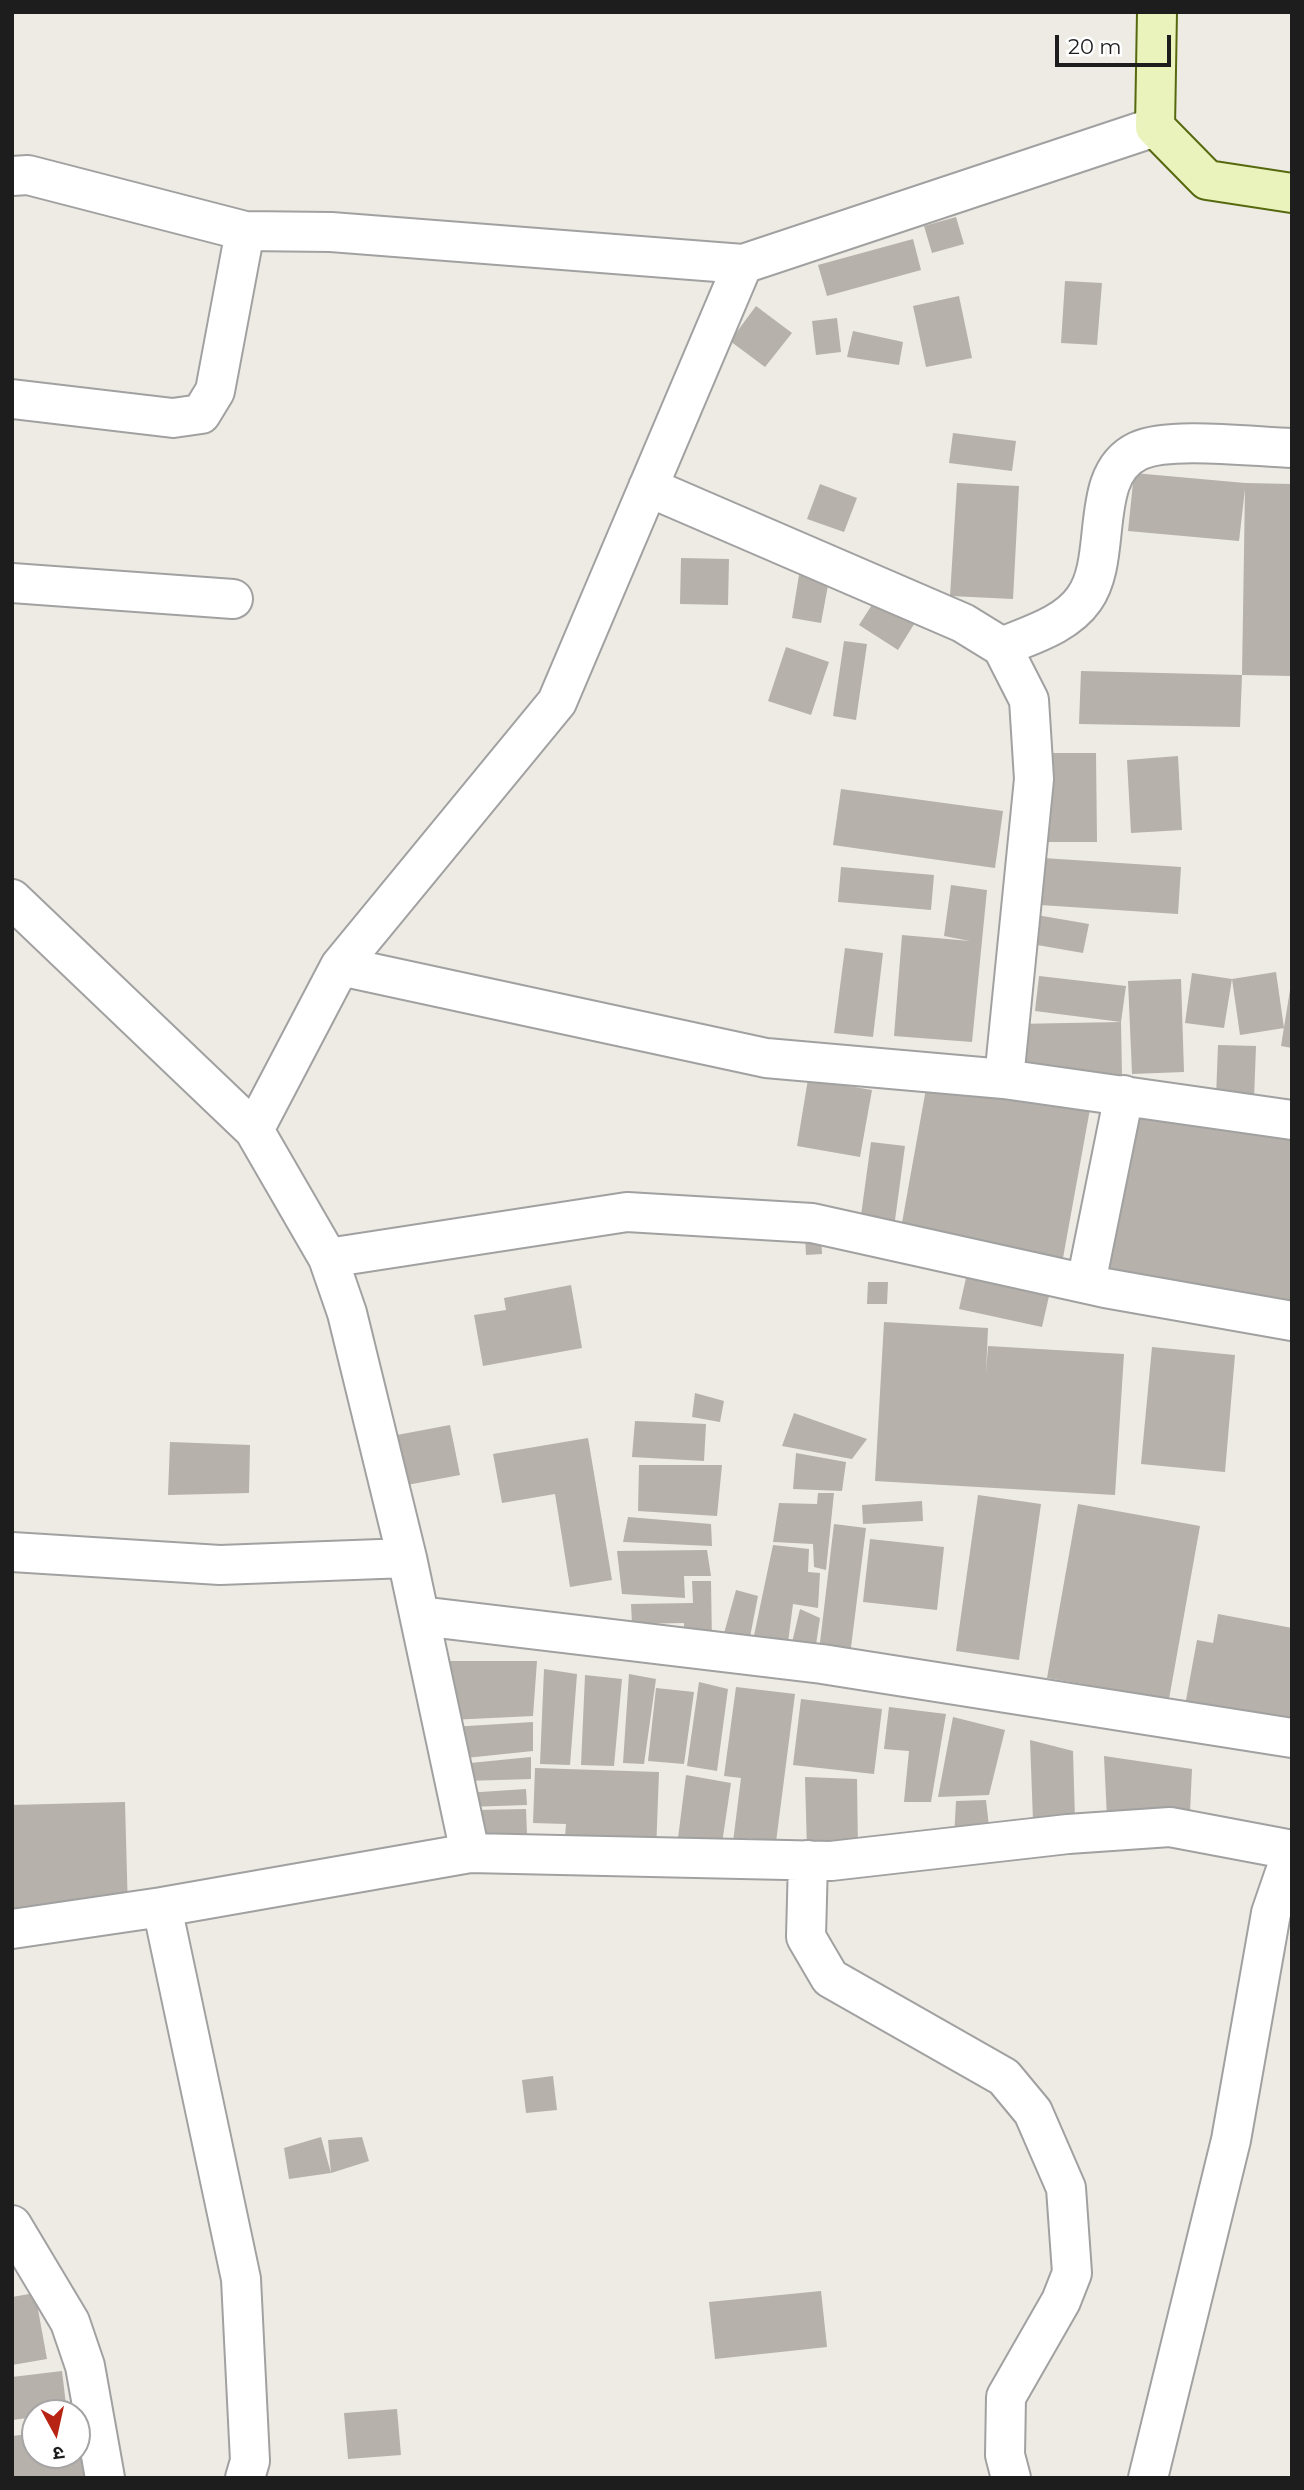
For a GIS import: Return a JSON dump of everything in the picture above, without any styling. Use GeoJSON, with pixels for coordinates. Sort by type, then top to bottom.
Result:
{"type":"FeatureCollection","features":[{"type":"Feature","properties":{"kind":"street"},"geometry":{"type":"LineString","coordinates":[[1157,12],[1155,127],[1207,180],[1292,193]]}},
{"type":"Feature","properties":{"kind":"street"},"geometry":{"type":"LineString","coordinates":[[12,176],[28,175],[244,231],[331,232],[743,264],[1155,127]]}},
{"type":"Feature","properties":{"kind":"street"},"geometry":{"type":"LineString","coordinates":[[12,399],[173,418],[201,414],[215,391],[244,231]]}},
{"type":"Feature","properties":{"kind":"street"},"geometry":{"type":"LineString","coordinates":[[254,1130],[340,966],[557,702],[743,264]]}},
{"type":"Feature","properties":{"kind":"street"},"geometry":{"type":"LineString","coordinates":[[1002,647],[1058,623],[1083,601],[1094,581],[1110,481],[1120,462],[1140,449],[1169,444],[1292,448]]}},
{"type":"Feature","properties":{"kind":"street"},"geometry":{"type":"LineString","coordinates":[[648,487],[963,623],[1002,647],[1029,701],[1034,779],[1004,1079]]}},
{"type":"Feature","properties":{"kind":"street"},"geometry":{"type":"LineString","coordinates":[[12,583],[233,599]]}},
{"type":"Feature","properties":{"kind":"street"},"geometry":{"type":"LineString","coordinates":[[12,899],[254,1130],[328,1258],[347,1313],[407,1558],[470,1853]]}},
{"type":"Feature","properties":{"kind":"street"},"geometry":{"type":"LineString","coordinates":[[340,966],[766,1058],[1004,1079],[1292,1120]]}},
{"type":"Feature","properties":{"kind":"street"},"geometry":{"type":"LineString","coordinates":[[1086,1283],[1124,1095]]}},
{"type":"Feature","properties":{"kind":"street"},"geometry":{"type":"LineString","coordinates":[[328,1258],[627,1212],[812,1223],[1086,1283],[1292,1321]]}},
{"type":"Feature","properties":{"kind":"street"},"geometry":{"type":"LineString","coordinates":[[12,1552],[220,1565],[407,1558]]}},
{"type":"Feature","properties":{"kind":"street"},"geometry":{"type":"LineString","coordinates":[[420,1616],[822,1664],[1292,1738]]}},
{"type":"Feature","properties":{"kind":"street"},"geometry":{"type":"LineString","coordinates":[[12,1929],[162,1907],[470,1853],[831,1861],[1068,1834],[1170,1827],[1292,1851],[1271,1913],[1231,2140],[1147,2478]]}},
{"type":"Feature","properties":{"kind":"street"},"geometry":{"type":"LineString","coordinates":[[808,1860],[806,1937],[830,1978],[1004,2077],[1033,2112],[1066,2188],[1072,2273],[1061,2301],[1006,2397],[1005,2455],[1011,2478]]}},
{"type":"Feature","properties":{"kind":"street"},"geometry":{"type":"LineString","coordinates":[[162,1907],[241,2279],[250,2461],[244,2478]]}},
{"type":"Feature","properties":{"kind":"street"},"geometry":{"type":"LineString","coordinates":[[12,2225],[70,2322],[85,2366],[105,2478]]}},
{"type":"Feature","properties":{"kind":"building"},"geometry":{"type":"Polygon","coordinates":[[[956,217],[964,244],[932,253],[924,226],[956,217]]]}},
{"type":"Feature","properties":{"kind":"building"},"geometry":{"type":"Polygon","coordinates":[[[913,239],[921,270],[827,296],[818,265],[913,239]]]}},
{"type":"Feature","properties":{"kind":"building"},"geometry":{"type":"Polygon","coordinates":[[[1065,281],[1102,283],[1097,345],[1061,343],[1065,281]]]}},
{"type":"Feature","properties":{"kind":"building"},"geometry":{"type":"Polygon","coordinates":[[[959,296],[972,358],[926,367],[913,306],[959,296]]]}},
{"type":"Feature","properties":{"kind":"building"},"geometry":{"type":"Polygon","coordinates":[[[756,306],[792,333],[765,367],[730,341],[756,306]]]}},
{"type":"Feature","properties":{"kind":"building"},"geometry":{"type":"Polygon","coordinates":[[[837,318],[841,352],[816,355],[812,321],[837,318]]]}},
{"type":"Feature","properties":{"kind":"building"},"geometry":{"type":"Polygon","coordinates":[[[853,331],[903,342],[899,365],[847,357],[853,331]]]}},
{"type":"Feature","properties":{"kind":"building"},"geometry":{"type":"Polygon","coordinates":[[[953,433],[1016,441],[1012,471],[949,463],[953,433]]]}},
{"type":"Feature","properties":{"kind":"building"},"geometry":{"type":"Polygon","coordinates":[[[1134,473],[1245,483],[1292,484],[1292,676],[1242,675],[1245,489],[1239,541],[1128,531],[1134,473]]]}},
{"type":"Feature","properties":{"kind":"building"},"geometry":{"type":"Polygon","coordinates":[[[957,483],[1019,486],[1013,599],[950,596],[957,483]]]}},
{"type":"Feature","properties":{"kind":"building"},"geometry":{"type":"Polygon","coordinates":[[[820,484],[857,498],[844,532],[807,519],[820,484]]]}},
{"type":"Feature","properties":{"kind":"building"},"geometry":{"type":"Polygon","coordinates":[[[681,558],[729,559],[728,605],[680,604],[681,558]]]}},
{"type":"Feature","properties":{"kind":"building"},"geometry":{"type":"Polygon","coordinates":[[[799,575],[829,580],[821,623],[792,618],[799,575]]]}},
{"type":"Feature","properties":{"kind":"building"},"geometry":{"type":"Polygon","coordinates":[[[877,597],[916,621],[898,650],[859,625],[877,597]]]}},
{"type":"Feature","properties":{"kind":"building"},"geometry":{"type":"Polygon","coordinates":[[[844,641],[867,644],[856,720],[833,716],[844,641]]]}},
{"type":"Feature","properties":{"kind":"building"},"geometry":{"type":"Polygon","coordinates":[[[786,647],[829,662],[811,715],[768,701],[786,647]]]}},
{"type":"Feature","properties":{"kind":"building"},"geometry":{"type":"Polygon","coordinates":[[[1081,671],[1242,675],[1240,727],[1079,724],[1081,671]]]}},
{"type":"Feature","properties":{"kind":"building"},"geometry":{"type":"Polygon","coordinates":[[[1037,753],[1096,753],[1097,842],[1037,842],[1037,753]]]}},
{"type":"Feature","properties":{"kind":"building"},"geometry":{"type":"Polygon","coordinates":[[[1178,756],[1182,830],[1131,833],[1127,760],[1178,756]]]}},
{"type":"Feature","properties":{"kind":"building"},"geometry":{"type":"Polygon","coordinates":[[[841,789],[1003,811],[995,868],[833,845],[841,789]]]}},
{"type":"Feature","properties":{"kind":"building"},"geometry":{"type":"Polygon","coordinates":[[[1028,857],[1181,867],[1178,914],[1025,904],[1028,857]]]}},
{"type":"Feature","properties":{"kind":"building"},"geometry":{"type":"Polygon","coordinates":[[[841,867],[934,875],[931,910],[838,902],[841,867]]]}},
{"type":"Feature","properties":{"kind":"building"},"geometry":{"type":"Polygon","coordinates":[[[951,885],[987,890],[972,1042],[894,1036],[902,935],[970,941],[944,936],[951,885]]]}},
{"type":"Feature","properties":{"kind":"building"},"geometry":{"type":"Polygon","coordinates":[[[1025,913],[1089,924],[1083,953],[1020,942],[1025,913]]]}},
{"type":"Feature","properties":{"kind":"building"},"geometry":{"type":"Polygon","coordinates":[[[845,948],[883,953],[873,1037],[834,1033],[845,948]]]}},
{"type":"Feature","properties":{"kind":"building"},"geometry":{"type":"Polygon","coordinates":[[[1276,972],[1284,1028],[1240,1035],[1232,979],[1276,972]]]}},
{"type":"Feature","properties":{"kind":"building"},"geometry":{"type":"Polygon","coordinates":[[[1192,973],[1232,979],[1224,1028],[1185,1023],[1192,973]]]}},
{"type":"Feature","properties":{"kind":"building"},"geometry":{"type":"Polygon","coordinates":[[[1039,976],[1126,986],[1121,1022],[1035,1011],[1039,976]]]}},
{"type":"Feature","properties":{"kind":"building"},"geometry":{"type":"Polygon","coordinates":[[[1181,979],[1184,1072],[1132,1074],[1128,981],[1181,979]]]}},
{"type":"Feature","properties":{"kind":"building"},"geometry":{"type":"Polygon","coordinates":[[[1292,990],[1292,1048],[1281,1046],[1292,990]]]}},
{"type":"Feature","properties":{"kind":"building"},"geometry":{"type":"Polygon","coordinates":[[[1121,1022],[1122,1077],[1017,1080],[1015,1024],[1121,1022]]]}},
{"type":"Feature","properties":{"kind":"building"},"geometry":{"type":"Polygon","coordinates":[[[1218,1045],[1256,1046],[1254,1099],[1216,1098],[1218,1045]]]}},
{"type":"Feature","properties":{"kind":"building"},"geometry":{"type":"Polygon","coordinates":[[[808,1079],[872,1090],[860,1157],[797,1146],[808,1079]]]}},
{"type":"Feature","properties":{"kind":"building"},"geometry":{"type":"Polygon","coordinates":[[[927,1083],[1092,1098],[1061,1269],[900,1234],[927,1083]]]}},
{"type":"Feature","properties":{"kind":"building"},"geometry":{"type":"Polygon","coordinates":[[[1134,1106],[1292,1135],[1292,1311],[1103,1276],[1134,1106]]]}},
{"type":"Feature","properties":{"kind":"building"},"geometry":{"type":"Polygon","coordinates":[[[871,1142],[905,1146],[893,1235],[859,1230],[871,1142]]]}},
{"type":"Feature","properties":{"kind":"building"},"geometry":{"type":"Polygon","coordinates":[[[821,1234],[822,1254],[806,1255],[805,1235],[821,1234]]]}},
{"type":"Feature","properties":{"kind":"building"},"geometry":{"type":"Polygon","coordinates":[[[966,1278],[1049,1296],[1042,1327],[959,1309],[966,1278]]]}},
{"type":"Feature","properties":{"kind":"building"},"geometry":{"type":"Polygon","coordinates":[[[868,1282],[888,1282],[887,1304],[867,1304],[868,1282]]]}},
{"type":"Feature","properties":{"kind":"building"},"geometry":{"type":"Polygon","coordinates":[[[571,1285],[582,1348],[483,1366],[474,1315],[506,1310],[504,1298],[571,1285]]]}},
{"type":"Feature","properties":{"kind":"building"},"geometry":{"type":"Polygon","coordinates":[[[884,1322],[988,1328],[986,1374],[988,1346],[1124,1354],[1115,1495],[875,1481],[884,1322]]]}},
{"type":"Feature","properties":{"kind":"building"},"geometry":{"type":"Polygon","coordinates":[[[1152,1347],[1235,1355],[1225,1472],[1141,1464],[1152,1347]]]}},
{"type":"Feature","properties":{"kind":"building"},"geometry":{"type":"Polygon","coordinates":[[[695,1393],[724,1401],[720,1422],[692,1417],[695,1393]]]}},
{"type":"Feature","properties":{"kind":"building"},"geometry":{"type":"Polygon","coordinates":[[[794,1413],[867,1439],[852,1459],[782,1446],[794,1413]]]}},
{"type":"Feature","properties":{"kind":"building"},"geometry":{"type":"Polygon","coordinates":[[[635,1421],[706,1424],[704,1461],[632,1457],[635,1421]]]}},
{"type":"Feature","properties":{"kind":"building"},"geometry":{"type":"Polygon","coordinates":[[[450,1425],[460,1475],[407,1485],[397,1435],[450,1425]]]}},
{"type":"Feature","properties":{"kind":"building"},"geometry":{"type":"Polygon","coordinates":[[[588,1438],[612,1580],[570,1587],[555,1494],[502,1503],[493,1454],[588,1438]]]}},
{"type":"Feature","properties":{"kind":"building"},"geometry":{"type":"Polygon","coordinates":[[[170,1442],[250,1445],[249,1493],[168,1495],[170,1442]]]}},
{"type":"Feature","properties":{"kind":"building"},"geometry":{"type":"Polygon","coordinates":[[[796,1453],[846,1462],[842,1491],[793,1489],[796,1453]]]}},
{"type":"Feature","properties":{"kind":"building"},"geometry":{"type":"Polygon","coordinates":[[[639,1465],[722,1465],[717,1516],[638,1511],[639,1465]]]}},
{"type":"Feature","properties":{"kind":"building"},"geometry":{"type":"Polygon","coordinates":[[[818,1493],[834,1493],[826,1570],[814,1567],[813,1544],[773,1542],[779,1503],[817,1504],[818,1493]]]}},
{"type":"Feature","properties":{"kind":"building"},"geometry":{"type":"Polygon","coordinates":[[[978,1495],[1041,1504],[1019,1660],[956,1651],[978,1495]]]}},
{"type":"Feature","properties":{"kind":"building"},"geometry":{"type":"Polygon","coordinates":[[[922,1501],[923,1521],[863,1524],[862,1505],[922,1501]]]}},
{"type":"Feature","properties":{"kind":"building"},"geometry":{"type":"Polygon","coordinates":[[[1078,1504],[1200,1526],[1169,1699],[1047,1678],[1078,1504]]]}},
{"type":"Feature","properties":{"kind":"building"},"geometry":{"type":"Polygon","coordinates":[[[628,1517],[711,1524],[712,1546],[623,1542],[628,1517]]]}},
{"type":"Feature","properties":{"kind":"building"},"geometry":{"type":"Polygon","coordinates":[[[834,1524],[866,1528],[850,1655],[819,1651],[834,1524]]]}},
{"type":"Feature","properties":{"kind":"building"},"geometry":{"type":"Polygon","coordinates":[[[870,1539],[944,1547],[937,1610],[863,1602],[870,1539]]]}},
{"type":"Feature","properties":{"kind":"building"},"geometry":{"type":"Polygon","coordinates":[[[773,1545],[809,1549],[808,1572],[820,1573],[818,1608],[793,1604],[787,1650],[752,1645],[773,1545]]]}},
{"type":"Feature","properties":{"kind":"building"},"geometry":{"type":"Polygon","coordinates":[[[707,1550],[711,1576],[684,1576],[685,1598],[622,1594],[617,1551],[707,1550]]]}},
{"type":"Feature","properties":{"kind":"building"},"geometry":{"type":"Polygon","coordinates":[[[692,1581],[711,1581],[712,1644],[684,1645],[684,1623],[632,1624],[631,1604],[693,1603],[692,1581]]]}},
{"type":"Feature","properties":{"kind":"building"},"geometry":{"type":"Polygon","coordinates":[[[736,1590],[758,1596],[749,1642],[723,1637],[736,1590]]]}},
{"type":"Feature","properties":{"kind":"building"},"geometry":{"type":"Polygon","coordinates":[[[800,1609],[820,1618],[814,1658],[790,1651],[800,1609]]]}},
{"type":"Feature","properties":{"kind":"building"},"geometry":{"type":"Polygon","coordinates":[[[1218,1614],[1292,1628],[1292,1731],[1184,1711],[1197,1640],[1213,1643],[1218,1614]]]}},
{"type":"Feature","properties":{"kind":"building"},"geometry":{"type":"Polygon","coordinates":[[[446,1661],[537,1661],[533,1716],[450,1720],[446,1661]]]}},
{"type":"Feature","properties":{"kind":"building"},"geometry":{"type":"Polygon","coordinates":[[[544,1669],[577,1674],[570,1765],[540,1764],[544,1669]]]}},
{"type":"Feature","properties":{"kind":"building"},"geometry":{"type":"Polygon","coordinates":[[[629,1674],[656,1679],[644,1764],[623,1763],[629,1674]]]}},
{"type":"Feature","properties":{"kind":"building"},"geometry":{"type":"Polygon","coordinates":[[[585,1675],[622,1679],[614,1766],[581,1765],[585,1675]]]}},
{"type":"Feature","properties":{"kind":"building"},"geometry":{"type":"Polygon","coordinates":[[[699,1682],[728,1689],[717,1771],[687,1766],[699,1682]]]}},
{"type":"Feature","properties":{"kind":"building"},"geometry":{"type":"Polygon","coordinates":[[[736,1687],[795,1694],[776,1842],[748,1838],[746,1851],[732,1850],[741,1778],[724,1776],[736,1687]]]}},
{"type":"Feature","properties":{"kind":"building"},"geometry":{"type":"Polygon","coordinates":[[[656,1688],[694,1692],[684,1764],[648,1761],[656,1688]]]}},
{"type":"Feature","properties":{"kind":"building"},"geometry":{"type":"Polygon","coordinates":[[[801,1699],[882,1709],[874,1774],[793,1765],[801,1699]]]}},
{"type":"Feature","properties":{"kind":"building"},"geometry":{"type":"Polygon","coordinates":[[[889,1707],[946,1714],[931,1802],[904,1802],[909,1751],[884,1749],[889,1707]]]}},
{"type":"Feature","properties":{"kind":"building"},"geometry":{"type":"Polygon","coordinates":[[[953,1717],[1005,1730],[989,1795],[938,1797],[953,1717]]]}},
{"type":"Feature","properties":{"kind":"building"},"geometry":{"type":"Polygon","coordinates":[[[533,1722],[533,1751],[456,1759],[451,1727],[533,1722]]]}},
{"type":"Feature","properties":{"kind":"building"},"geometry":{"type":"Polygon","coordinates":[[[1030,1740],[1073,1751],[1075,1820],[1033,1821],[1030,1740]]]}},
{"type":"Feature","properties":{"kind":"building"},"geometry":{"type":"Polygon","coordinates":[[[1104,1756],[1192,1769],[1190,1812],[1107,1818],[1104,1756]]]}},
{"type":"Feature","properties":{"kind":"building"},"geometry":{"type":"Polygon","coordinates":[[[531,1757],[531,1779],[465,1781],[460,1764],[531,1757]]]}},
{"type":"Feature","properties":{"kind":"building"},"geometry":{"type":"Polygon","coordinates":[[[535,1768],[659,1772],[656,1852],[564,1849],[566,1824],[533,1823],[535,1768]]]}},
{"type":"Feature","properties":{"kind":"building"},"geometry":{"type":"Polygon","coordinates":[[[686,1775],[731,1783],[721,1850],[677,1846],[686,1775]]]}},
{"type":"Feature","properties":{"kind":"building"},"geometry":{"type":"Polygon","coordinates":[[[805,1777],[857,1779],[858,1852],[807,1851],[805,1777]]]}},
{"type":"Feature","properties":{"kind":"building"},"geometry":{"type":"Polygon","coordinates":[[[526,1789],[527,1805],[467,1807],[465,1793],[526,1789]]]}},
{"type":"Feature","properties":{"kind":"building"},"geometry":{"type":"Polygon","coordinates":[[[986,1800],[990,1836],[954,1839],[956,1801],[986,1800]]]}},
{"type":"Feature","properties":{"kind":"building"},"geometry":{"type":"Polygon","coordinates":[[[125,1802],[128,1912],[12,1914],[12,1805],[125,1802]]]}},
{"type":"Feature","properties":{"kind":"building"},"geometry":{"type":"Polygon","coordinates":[[[526,1809],[527,1834],[483,1836],[476,1810],[526,1809]]]}},
{"type":"Feature","properties":{"kind":"building"},"geometry":{"type":"Polygon","coordinates":[[[553,2076],[557,2110],[526,2113],[522,2080],[553,2076]]]}},
{"type":"Feature","properties":{"kind":"building"},"geometry":{"type":"Polygon","coordinates":[[[321,2137],[331,2173],[289,2179],[284,2148],[321,2137]]]}},
{"type":"Feature","properties":{"kind":"building"},"geometry":{"type":"Polygon","coordinates":[[[362,2137],[369,2161],[331,2173],[328,2140],[362,2137]]]}},
{"type":"Feature","properties":{"kind":"building"},"geometry":{"type":"Polygon","coordinates":[[[821,2291],[827,2347],[715,2359],[709,2302],[821,2291]]]}},
{"type":"Feature","properties":{"kind":"building"},"geometry":{"type":"Polygon","coordinates":[[[35,2293],[47,2359],[12,2365],[12,2297],[35,2293]]]}},
{"type":"Feature","properties":{"kind":"building"},"geometry":{"type":"Polygon","coordinates":[[[62,2371],[65,2399],[21,2399],[21,2419],[12,2420],[12,2377],[62,2371]]]}},
{"type":"Feature","properties":{"kind":"building"},"geometry":{"type":"Polygon","coordinates":[[[397,2409],[401,2455],[348,2459],[344,2413],[397,2409]]]}},
{"type":"Feature","properties":{"kind":"building"},"geometry":{"type":"Polygon","coordinates":[[[21,2435],[21,2469],[84,2469],[86,2478],[12,2478],[12,2436],[21,2435]]]}}]}
